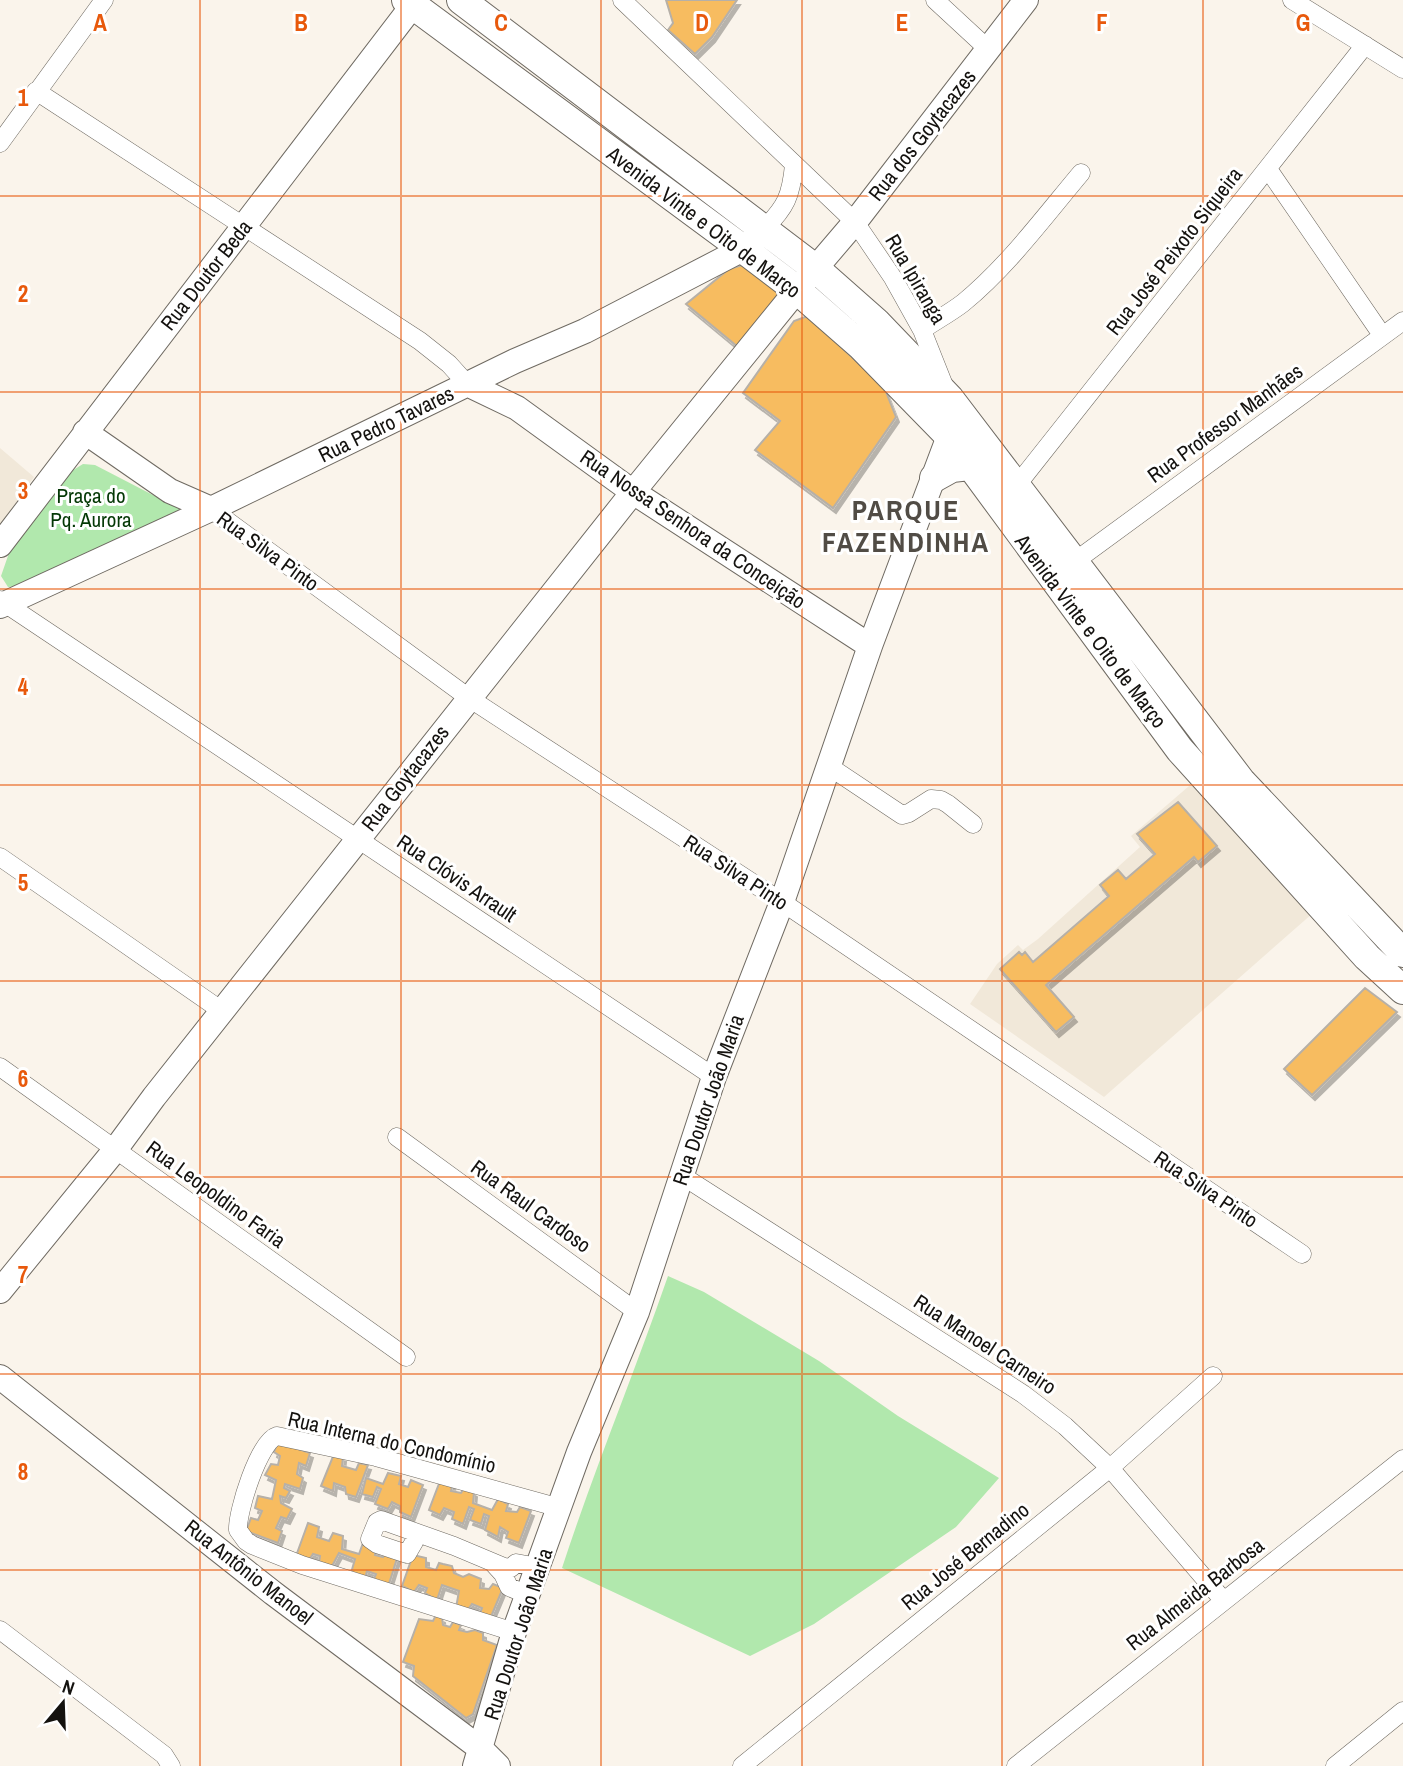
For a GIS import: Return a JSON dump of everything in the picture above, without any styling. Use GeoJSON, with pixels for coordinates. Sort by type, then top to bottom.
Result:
{"type":"FeatureCollection","features":[{"type":"Feature","properties":{"kind":"main road","name":"Avenida Vinte e Oito de Março"},"geometry":{"type":"LineString","coordinates":[[461,0],[816,269],[876,322],[950,400],[1241,780],[1401,947]]}},
{"type":"Feature","properties":{"kind":"main road","name":"Avenida Vinte e Oito de Março"},"geometry":{"type":"LineString","coordinates":[[409,2],[797,290],[861,346],[949,436],[1180,750],[1367,957],[1403,990]]}},
{"type":"Feature","properties":{"kind":"main road"},"geometry":{"type":"LineString","coordinates":[[949,436],[953,415],[950,400]]}},
{"type":"Feature","properties":{"kind":"main road"},"geometry":{"type":"LineString","coordinates":[[934,478],[952,468],[969,466]]}},
{"type":"Feature","properties":{"kind":"street"},"geometry":{"type":"LineString","coordinates":[[0,143],[104,0]]}},
{"type":"Feature","properties":{"kind":"street"},"geometry":{"type":"LineString","coordinates":[[935,0],[988,49]]}},
{"type":"Feature","properties":{"kind":"street","name":"Rua dos Goytacazes"},"geometry":{"type":"LineString","coordinates":[[816,269],[1026,0]]}},
{"type":"Feature","properties":{"kind":"street"},"geometry":{"type":"LineString","coordinates":[[1292,0],[1403,69]]}},
{"type":"Feature","properties":{"kind":"street","name":"Rua Doutor Beda"},"geometry":{"type":"LineString","coordinates":[[0,545],[244,226],[409,2]]}},
{"type":"Feature","properties":{"kind":"street","name":"Rua Ipiranga"},"geometry":{"type":"LineString","coordinates":[[630,3],[855,222],[893,278],[922,330],[950,400]]}},
{"type":"Feature","properties":{"kind":"street","name":"Rua José Peixoto Siqueira"},"geometry":{"type":"LineString","coordinates":[[1017,485],[1365,45]]}},
{"type":"Feature","properties":{"kind":"street","name":"Rua Nossa Senhora da Conceição"},"geometry":{"type":"LineString","coordinates":[[37,91],[419,341],[449,364],[467,384],[517,408],[633,492],[870,646]]}},
{"type":"Feature","properties":{"kind":"street"},"geometry":{"type":"LineString","coordinates":[[764,229],[781,212],[787,201],[792,187],[794,165]]}},
{"type":"Feature","properties":{"kind":"street"},"geometry":{"type":"LineString","coordinates":[[1268,169],[1382,335]]}},
{"type":"Feature","properties":{"kind":"street"},"geometry":{"type":"LineString","coordinates":[[922,330],[962,303],[989,279],[1081,173]]}},
{"type":"Feature","properties":{"kind":"street","name":"Rua Pedro Tavares"},"geometry":{"type":"LineString","coordinates":[[2,603],[179,524],[515,361],[585,331],[743,249],[764,229]]}},
{"type":"Feature","properties":{"kind":"street","name":"Rua Goytacazes"},"geometry":{"type":"LineString","coordinates":[[0,1291],[115,1150],[357,839],[633,492],[816,269]]}},
{"type":"Feature","properties":{"kind":"street","name":"Rua Professor Manhães"},"geometry":{"type":"LineString","coordinates":[[1074,562],[1382,335],[1402,324]]}},
{"type":"Feature","properties":{"kind":"street"},"geometry":{"type":"LineString","coordinates":[[515,361],[507,380],[508,393],[517,408]]}},
{"type":"Feature","properties":{"kind":"street","name":"Rua Silva Pinto"},"geometry":{"type":"LineString","coordinates":[[85,432],[170,491],[211,509],[469,698],[782,902],[1301,1255]]}},
{"type":"Feature","properties":{"kind":"street","name":"Rua Doutor João Maria"},"geometry":{"type":"LineString","coordinates":[[485,1760],[514,1632],[579,1452],[637,1312],[714,1077],[782,902],[870,646],[949,436]]}},
{"type":"Feature","properties":{"kind":"street"},"geometry":{"type":"LineString","coordinates":[[170,491],[176,504],[179,524]]}},
{"type":"Feature","properties":{"kind":"street","name":"Rua Clóvis Arrault"},"geometry":{"type":"LineString","coordinates":[[2,603],[714,1077]]}},
{"type":"Feature","properties":{"kind":"street"},"geometry":{"type":"LineString","coordinates":[[830,767],[902,815],[931,799],[941,800],[973,824]]}},
{"type":"Feature","properties":{"kind":"street"},"geometry":{"type":"LineString","coordinates":[[0,857],[222,1011]]}},
{"type":"Feature","properties":{"kind":"street","name":"Rua Leopoldino Faria"},"geometry":{"type":"LineString","coordinates":[[0,1067],[406,1357]]}},
{"type":"Feature","properties":{"kind":"street","name":"Rua Raul Cardoso"},"geometry":{"type":"LineString","coordinates":[[397,1137],[637,1312]]}},
{"type":"Feature","properties":{"kind":"street","name":"Rua Manoel Carneiro"},"geometry":{"type":"LineString","coordinates":[[681,1175],[1023,1394],[1065,1426],[1110,1468],[1223,1600]]}},
{"type":"Feature","properties":{"kind":"street","name":"Rua José Bernadino"},"geometry":{"type":"LineString","coordinates":[[742,1766],[1110,1468],[1213,1376]]}},
{"type":"Feature","properties":{"kind":"street","name":"Rua Antônio Manoel"},"geometry":{"type":"LineString","coordinates":[[0,1377],[485,1760]]}},
{"type":"Feature","properties":{"kind":"street","name":"Rua Interna do Condomínio"},"geometry":{"type":"LineString","coordinates":[[514,1632],[302,1565],[259,1548],[246,1541],[238,1530],[241,1507],[264,1447],[277,1436],[376,1457],[560,1508]]}},
{"type":"Feature","properties":{"kind":"street","name":"Rua Almeida Barbosa"},"geometry":{"type":"LineString","coordinates":[[1016,1766],[1403,1459]]}},
{"type":"Feature","properties":{"kind":"street"},"geometry":{"type":"LineString","coordinates":[[416,1533],[510,1568],[516,1563],[538,1567]]}},
{"type":"Feature","properties":{"kind":"street"},"geometry":{"type":"LineString","coordinates":[[492,1562],[503,1574],[509,1587],[528,1595]]}},
{"type":"Feature","properties":{"kind":"street"},"geometry":{"type":"LineString","coordinates":[[0,1630],[164,1755],[171,1766]]}},
{"type":"Feature","properties":{"kind":"street"},"geometry":{"type":"LineString","coordinates":[[1335,1766],[1403,1711]]}},
{"type":"Feature","properties":{"kind":"shaded area"},"geometry":{"type":"Polygon","coordinates":[[[0,448],[34,477],[0,526],[0,448]]]}},
{"type":"Feature","properties":{"kind":"shaded area"},"geometry":{"type":"Polygon","coordinates":[[[1196,780],[1313,913],[1104,1097],[970,1004],[997,964],[1018,945],[1023,950],[1038,939],[1140,847],[1131,836],[1196,780]]]}},
{"type":"Feature","properties":{"kind":"green space","name":"Praça do Pq. Aurora"},"geometry":{"type":"Polygon","coordinates":[[[83,464],[95,465],[178,508],[193,512],[21,586],[8,587],[1,576],[9,553],[70,472],[83,464]]]}},
{"type":"Feature","properties":{"kind":"green space"},"geometry":{"type":"Polygon","coordinates":[[[668,1276],[704,1292],[819,1361],[898,1416],[999,1478],[956,1527],[814,1624],[750,1656],[562,1568],[668,1276]]]}},
{"type":"Feature","properties":{"kind":"building"},"geometry":{"type":"Polygon","coordinates":[[[666,0],[737,0],[712,37],[695,54],[668,30],[673,23],[666,0]]]}},
{"type":"Feature","properties":{"kind":"building"},"geometry":{"type":"Polygon","coordinates":[[[749,263],[774,283],[778,297],[738,347],[686,304],[729,269],[749,263]]]}},
{"type":"Feature","properties":{"kind":"building"},"geometry":{"type":"Polygon","coordinates":[[[808,316],[884,387],[896,417],[833,508],[755,450],[780,421],[743,393],[794,321],[808,316]]]}},
{"type":"Feature","properties":{"kind":"building"},"geometry":{"type":"Polygon","coordinates":[[[1178,802],[1217,846],[1198,862],[1194,857],[1046,985],[1074,1017],[1056,1032],[1000,969],[1019,952],[1022,955],[1025,952],[1033,962],[1109,896],[1100,885],[1118,870],[1126,879],[1155,854],[1137,834],[1178,802]]]}},
{"type":"Feature","properties":{"kind":"building"},"geometry":{"type":"Polygon","coordinates":[[[1365,988],[1397,1012],[1312,1095],[1284,1069],[1365,988]]]}},
{"type":"Feature","properties":{"kind":"building"},"geometry":{"type":"Polygon","coordinates":[[[278,1442],[310,1453],[306,1466],[299,1463],[297,1474],[303,1478],[300,1489],[285,1484],[284,1488],[290,1491],[286,1498],[280,1496],[281,1503],[292,1509],[287,1519],[281,1517],[276,1528],[282,1531],[278,1543],[246,1531],[251,1518],[258,1520],[262,1511],[255,1508],[258,1496],[272,1499],[276,1480],[265,1475],[271,1464],[278,1465],[280,1456],[274,1452],[278,1442]]]}},
{"type":"Feature","properties":{"kind":"building"},"geometry":{"type":"Polygon","coordinates":[[[334,1454],[343,1457],[342,1466],[356,1470],[359,1463],[368,1465],[356,1497],[346,1494],[345,1487],[334,1483],[333,1491],[321,1486],[334,1454]]]}},
{"type":"Feature","properties":{"kind":"building"},"geometry":{"type":"Polygon","coordinates":[[[388,1473],[401,1476],[399,1484],[408,1487],[411,1480],[423,1485],[411,1517],[400,1512],[400,1506],[392,1502],[388,1509],[375,1504],[381,1489],[377,1487],[373,1497],[362,1494],[366,1478],[383,1484],[388,1473]]]}},
{"type":"Feature","properties":{"kind":"building"},"geometry":{"type":"Polygon","coordinates":[[[440,1481],[453,1482],[451,1491],[461,1493],[465,1487],[474,1492],[473,1503],[492,1510],[498,1499],[508,1504],[506,1511],[517,1512],[520,1507],[531,1511],[519,1543],[506,1538],[508,1532],[500,1527],[498,1537],[485,1530],[489,1516],[484,1514],[481,1524],[470,1520],[474,1509],[469,1507],[463,1524],[452,1519],[454,1512],[444,1508],[440,1515],[429,1510],[440,1481]]]}},
{"type":"Feature","properties":{"kind":"building"},"geometry":{"type":"Polygon","coordinates":[[[308,1523],[319,1527],[317,1537],[329,1541],[333,1533],[343,1536],[342,1549],[359,1554],[363,1543],[376,1548],[375,1555],[383,1557],[387,1550],[398,1555],[388,1587],[373,1581],[376,1574],[367,1571],[365,1578],[351,1573],[355,1559],[339,1553],[331,1568],[319,1563],[320,1556],[313,1554],[309,1560],[296,1556],[308,1523]]]}},
{"type":"Feature","properties":{"kind":"building"},"geometry":{"type":"Polygon","coordinates":[[[413,1555],[426,1558],[426,1567],[436,1570],[439,1563],[452,1566],[454,1573],[463,1577],[469,1574],[481,1579],[480,1588],[489,1589],[493,1584],[503,1588],[490,1619],[479,1616],[482,1608],[472,1604],[467,1611],[456,1608],[459,1591],[442,1585],[437,1600],[425,1593],[427,1588],[419,1585],[414,1592],[402,1586],[413,1555]]]}},
{"type":"Feature","properties":{"kind":"building"},"geometry":{"type":"Polygon","coordinates":[[[436,1615],[442,1618],[443,1625],[450,1627],[453,1622],[461,1625],[459,1630],[475,1630],[483,1633],[483,1640],[497,1645],[473,1714],[466,1718],[413,1676],[414,1666],[403,1662],[419,1619],[433,1621],[436,1615]]]}},
{"type":"Feature","properties":{"kind":"district","name":"PARQUE FAZENDINHA"},"geometry":{"type":"Point","coordinates":[906,526]}}]}
